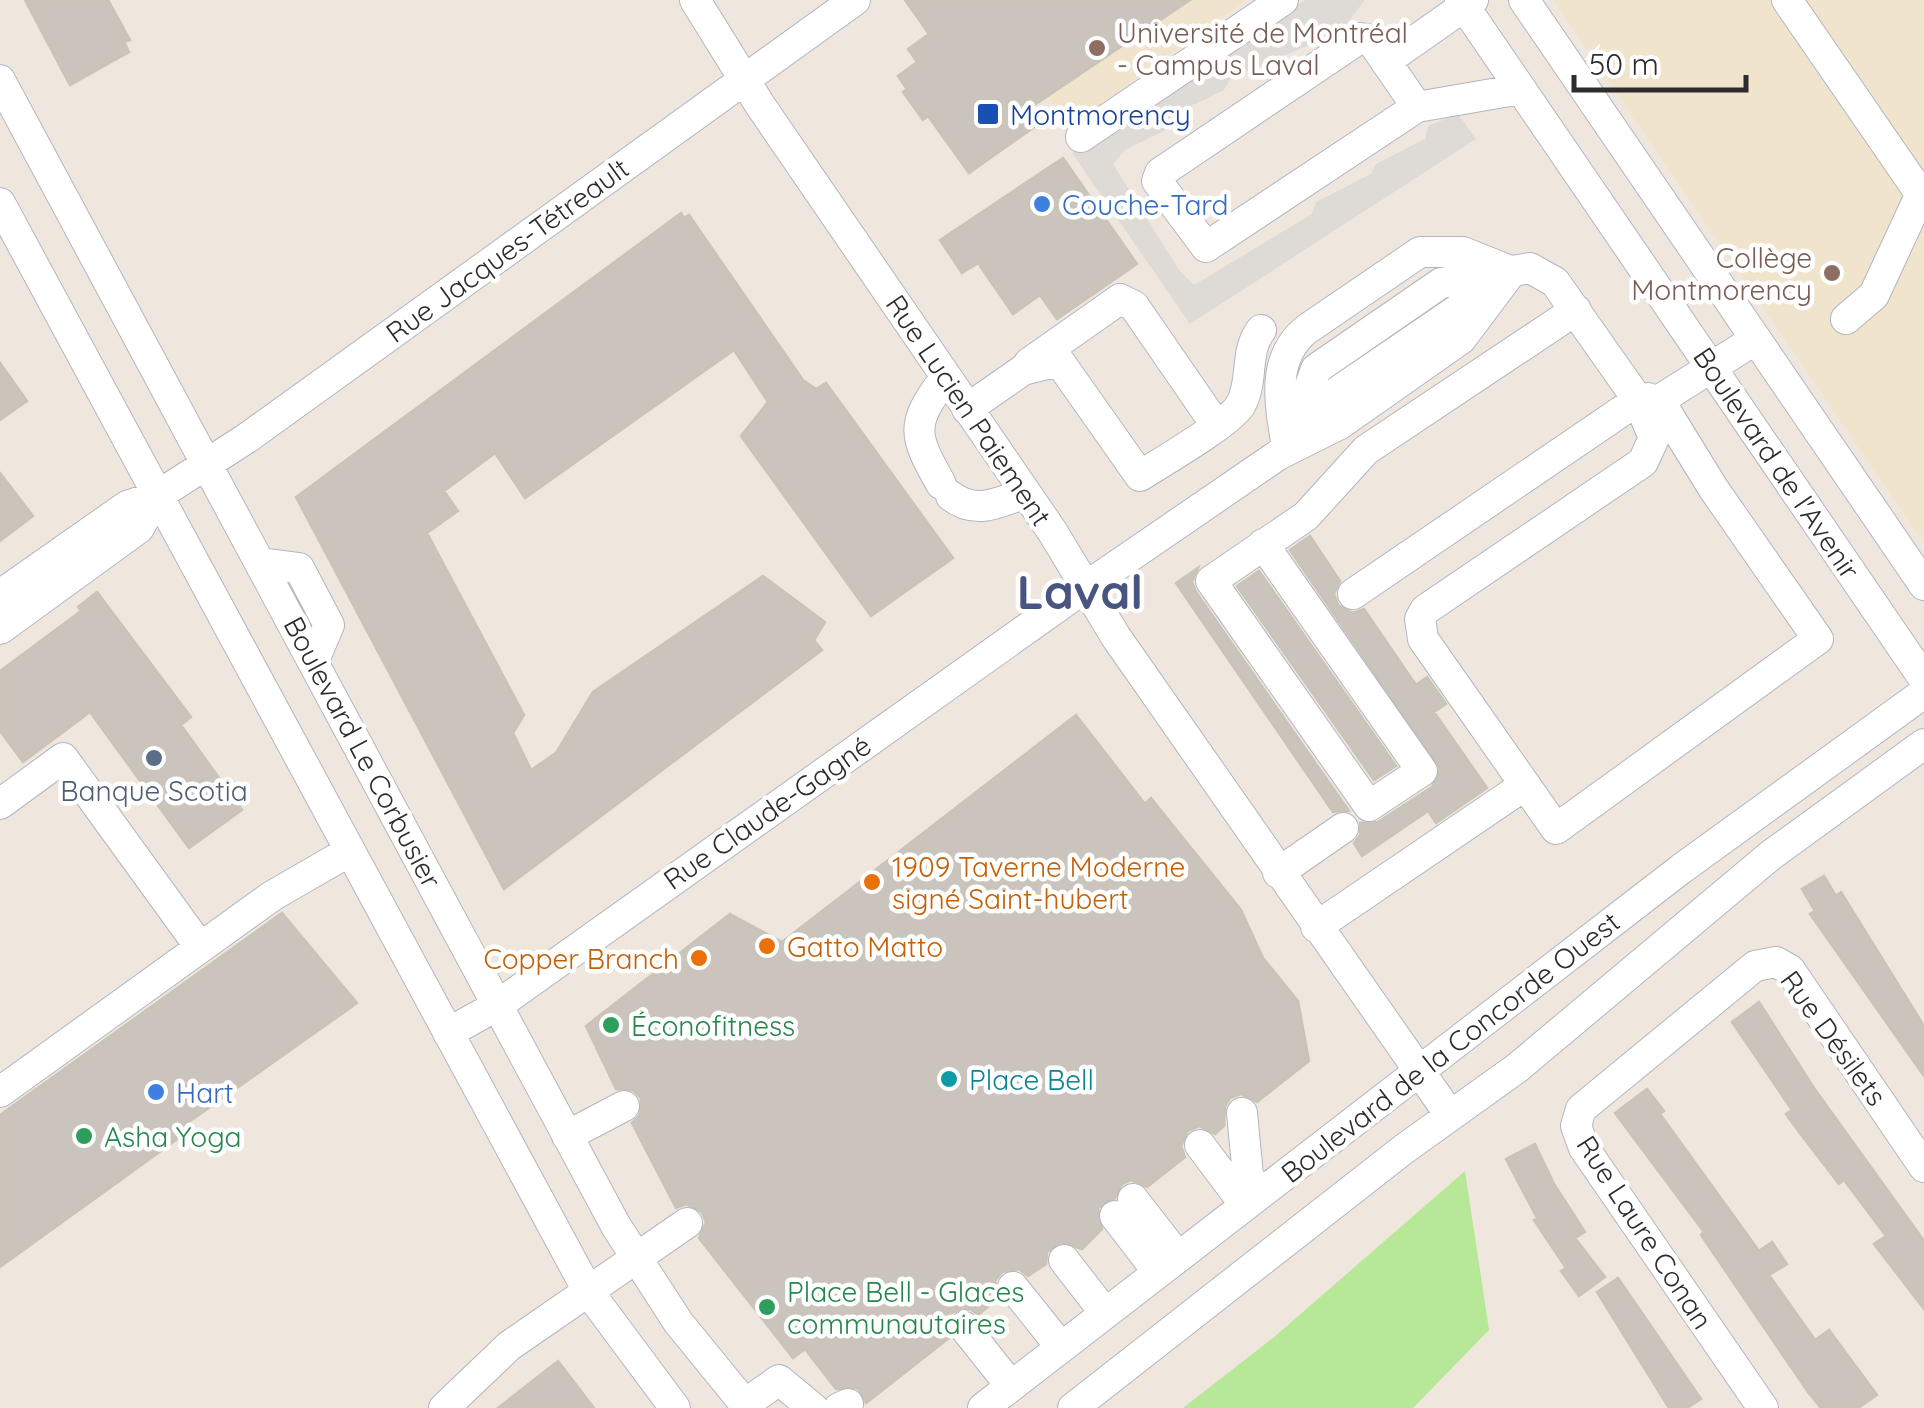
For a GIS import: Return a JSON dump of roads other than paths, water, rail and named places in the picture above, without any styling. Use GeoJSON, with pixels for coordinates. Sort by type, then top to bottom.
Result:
{"type":"FeatureCollection","features":[{"type":"Feature","properties":{"kind":"street","name":"Rue Lucien Paiement"},"geometry":{"type":"LineString","coordinates":[[695,0],[1025,493],[1084,588],[1278,873],[1450,1115]]}},
{"type":"Feature","properties":{"kind":"street","name":"Rue Jacques-Tétreault"},"geometry":{"type":"LineString","coordinates":[[68,564],[127,506],[157,496],[207,465],[854,0]]}},
{"type":"Feature","properties":{"kind":"street"},"geometry":{"type":"LineString","coordinates":[[1081,137],[1283,0]]}},
{"type":"Feature","properties":{"kind":"street","name":"Boulevard de l'Avenir"},"geometry":{"type":"LineString","coordinates":[[1524,0],[1924,584]]}},
{"type":"Feature","properties":{"kind":"street"},"geometry":{"type":"LineString","coordinates":[[1787,0],[1923,194],[1874,295],[1846,318]]}},
{"type":"Feature","properties":{"kind":"street"},"geometry":{"type":"LineString","coordinates":[[1386,61],[1465,2]]}},
{"type":"Feature","properties":{"kind":"street","name":"Boulevard de l'Avenir"},"geometry":{"type":"LineString","coordinates":[[1465,2],[1924,679]]}},
{"type":"Feature","properties":{"kind":"street"},"geometry":{"type":"LineString","coordinates":[[1417,107],[1371,40],[1360,38],[1160,173],[1160,186],[1200,244],[1209,246],[1417,107],[1521,89]]}},
{"type":"Feature","properties":{"kind":"street","name":"Boulevard Le Corbusier"},"geometry":{"type":"LineString","coordinates":[[0,80],[637,1261],[678,1322],[747,1406]]}},
{"type":"Feature","properties":{"kind":"street","name":"Boulevard Le Corbusier"},"geometry":{"type":"LineString","coordinates":[[0,203],[588,1291],[675,1408]]}},
{"type":"Feature","properties":{"kind":"street"},"geometry":{"type":"LineString","coordinates":[[1287,450],[1280,404],[1284,356],[1292,341],[1426,250],[1463,252],[1512,272],[1530,268],[1547,274],[1648,400],[1713,488],[1818,639],[1556,829],[1423,639],[1420,620],[1425,610],[1643,462],[1654,438],[1648,400]]}},
{"type":"Feature","properties":{"kind":"street","name":"Rue Claude-Gagné"},"geometry":{"type":"LineString","coordinates":[[448,1033],[498,1005],[1084,588],[1287,450],[1325,416],[1462,321],[1512,272]]}},
{"type":"Feature","properties":{"kind":"street"},"geometry":{"type":"LineString","coordinates":[[967,408],[1120,299],[1136,297],[1144,302],[1170,342],[1169,359],[1216,426]]}},
{"type":"Feature","properties":{"kind":"street"},"geometry":{"type":"LineString","coordinates":[[1263,544],[1422,771],[1369,806],[1212,580],[1263,544],[1306,516],[1366,450],[1576,310]]}},
{"type":"Feature","properties":{"kind":"street"},"geometry":{"type":"LineString","coordinates":[[1023,370],[1049,360],[1063,363],[1140,476],[1240,406],[1250,350],[1261,330]]}},
{"type":"Feature","properties":{"kind":"street"},"geometry":{"type":"LineString","coordinates":[[1354,594],[1648,400],[1711,368],[1756,338]]}},
{"type":"Feature","properties":{"kind":"street"},"geometry":{"type":"LineString","coordinates":[[945,378],[923,408],[917,425],[920,446],[946,490],[964,506],[990,506],[1025,493]]}},
{"type":"Feature","properties":{"kind":"street"},"geometry":{"type":"LineString","coordinates":[[0,595],[68,564]]}},
{"type":"Feature","properties":{"kind":"street"},"geometry":{"type":"LineString","coordinates":[[0,629],[68,564]]}},
{"type":"Feature","properties":{"kind":"street","name":"Boulevard de la Concorde Ouest"},"geometry":{"type":"LineString","coordinates":[[982,1408],[1733,830],[1924,692]]}},
{"type":"Feature","properties":{"kind":"street","name":"Boulevard de la Concorde Ouest"},"geometry":{"type":"LineString","coordinates":[[1073,1408],[1450,1115],[1540,1050],[1648,954],[1771,855],[1924,744]]}},
{"type":"Feature","properties":{"kind":"street"},"geometry":{"type":"LineString","coordinates":[[0,804],[63,758],[200,948]]}},
{"type":"Feature","properties":{"kind":"street"},"geometry":{"type":"LineString","coordinates":[[1316,927],[1525,785]]}},
{"type":"Feature","properties":{"kind":"street"},"geometry":{"type":"LineString","coordinates":[[1278,873],[1343,828]]}},
{"type":"Feature","properties":{"kind":"street"},"geometry":{"type":"LineString","coordinates":[[0,1092],[298,880],[350,851]]}},
{"type":"Feature","properties":{"kind":"street","name":"Rue Désilets"},"geometry":{"type":"LineString","coordinates":[[1776,962],[1790,970],[1924,1166]]}},
{"type":"Feature","properties":{"kind":"street","name":"Rue Laure Conan"},"geometry":{"type":"LineString","coordinates":[[1763,1408],[1584,1148],[1576,1120],[1594,1095],[1755,966],[1776,962]]}},
{"type":"Feature","properties":{"kind":"street"},"geometry":{"type":"LineString","coordinates":[[567,1136],[624,1106]]}},
{"type":"Feature","properties":{"kind":"street"},"geometry":{"type":"LineString","coordinates":[[1242,1112],[1253,1199]]}},
{"type":"Feature","properties":{"kind":"street"},"geometry":{"type":"LineString","coordinates":[[1200,1145],[1253,1199]]}},
{"type":"Feature","properties":{"kind":"street"},"geometry":{"type":"LineString","coordinates":[[1124,1207],[1168,1264]]}},
{"type":"Feature","properties":{"kind":"street"},"geometry":{"type":"LineString","coordinates":[[444,1408],[509,1346],[687,1223]]}},
{"type":"Feature","properties":{"kind":"street"},"geometry":{"type":"LineString","coordinates":[[1064,1260],[1105,1314]]}},
{"type":"Feature","properties":{"kind":"street"},"geometry":{"type":"LineString","coordinates":[[1013,1287],[1062,1347]]}},
{"type":"Feature","properties":{"kind":"street"},"geometry":{"type":"LineString","coordinates":[[964,1326],[1011,1386]]}},
{"type":"Feature","properties":{"kind":"street"},"geometry":{"type":"LineString","coordinates":[[747,1406],[779,1380],[813,1408]]}},
{"type":"Feature","properties":{"kind":"place","name":"Université de Montréal - Campus Laval"},"geometry":{"type":"Point","coordinates":[1097,48]}},
{"type":"Feature","properties":{"kind":"place","name":"Montmorency"},"geometry":{"type":"Point","coordinates":[988,114]}},
{"type":"Feature","properties":{"kind":"place","name":"Couche-Tard"},"geometry":{"type":"Point","coordinates":[1042,204]}},
{"type":"Feature","properties":{"kind":"place","name":"Collège Montmorency"},"geometry":{"type":"Point","coordinates":[1832,273]}},
{"type":"Feature","properties":{"kind":"place","name":"Banque Scotia"},"geometry":{"type":"Point","coordinates":[154,758]}},
{"type":"Feature","properties":{"kind":"place","name":"1909 Taverne Moderne signé Saint-hubert"},"geometry":{"type":"Point","coordinates":[872,882]}},
{"type":"Feature","properties":{"kind":"place","name":"Gatto Matto"},"geometry":{"type":"Point","coordinates":[767,946]}},
{"type":"Feature","properties":{"kind":"place","name":"Copper Branch"},"geometry":{"type":"Point","coordinates":[699,958]}},
{"type":"Feature","properties":{"kind":"place","name":"Éconofitness"},"geometry":{"type":"Point","coordinates":[611,1025]}},
{"type":"Feature","properties":{"kind":"place","name":"Place Bell"},"geometry":{"type":"Point","coordinates":[949,1079]}},
{"type":"Feature","properties":{"kind":"place","name":"Hart"},"geometry":{"type":"Point","coordinates":[156,1092]}},
{"type":"Feature","properties":{"kind":"place","name":"Asha Yoga"},"geometry":{"type":"Point","coordinates":[84,1136]}},
{"type":"Feature","properties":{"kind":"place","name":"Place Bell - Glaces communautaires"},"geometry":{"type":"Point","coordinates":[767,1307]}},
{"type":"Feature","properties":{"kind":"district","name":"Laval"},"geometry":{"type":"Point","coordinates":[1080,591]}}]}
